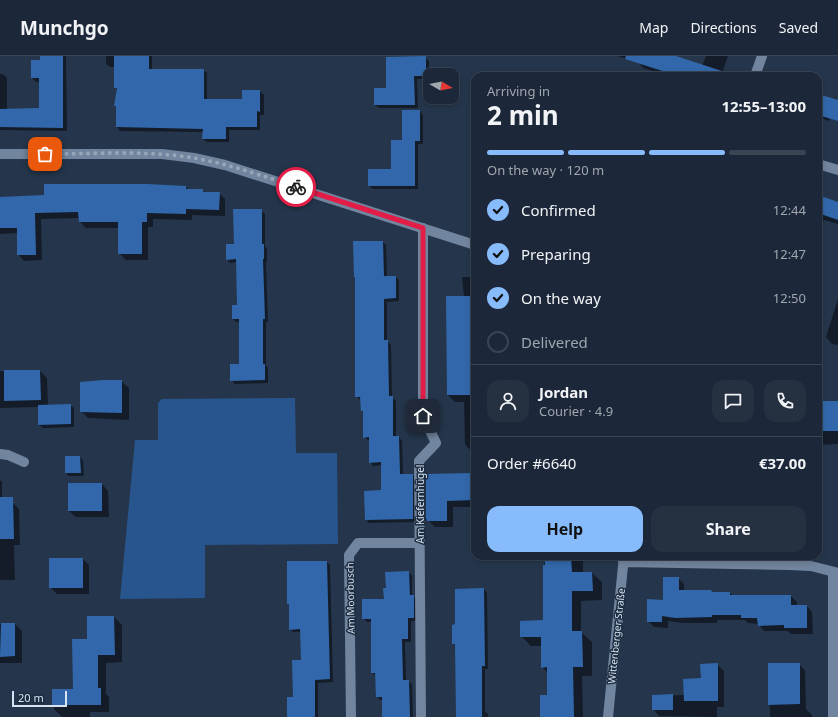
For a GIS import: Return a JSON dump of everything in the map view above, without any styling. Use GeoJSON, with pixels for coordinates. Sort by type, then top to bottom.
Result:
{"type":"FeatureCollection","features":[{"type":"Feature","properties":{"kind":"street"},"geometry":{"type":"LineString","coordinates":[[756,72],[762,56]]}},
{"type":"Feature","properties":{"kind":"street"},"geometry":{"type":"LineString","coordinates":[[0,154],[162,154],[194,158],[225,165],[471,244]]}},
{"type":"Feature","properties":{"kind":"street"},"geometry":{"type":"LineString","coordinates":[[822,165],[838,170]]}},
{"type":"Feature","properties":{"kind":"street","name":"Am Kiefernhügel"},"geometry":{"type":"LineString","coordinates":[[421,717],[420,461],[436,443],[423,416],[423,228]]}},
{"type":"Feature","properties":{"kind":"street"},"geometry":{"type":"LineString","coordinates":[[0,454],[8,455],[24,462]]}},
{"type":"Feature","properties":{"kind":"street","name":"Am Moorbusch"},"geometry":{"type":"LineString","coordinates":[[351,717],[349,555],[358,544],[420,544]]}},
{"type":"Feature","properties":{"kind":"street","name":"Wittenberger Straße"},"geometry":{"type":"LineString","coordinates":[[608,717],[624,560]]}},
{"type":"Feature","properties":{"kind":"street"},"geometry":{"type":"LineString","coordinates":[[652,560],[811,566],[835,572],[833,717]]}},
{"type":"Feature","properties":{"kind":"shaded area"},"geometry":{"type":"Polygon","coordinates":[[[295,398],[296,453],[337,453],[338,544],[205,545],[205,598],[120,599],[135,440],[158,440],[158,403],[162,399],[295,398]]]}},
{"type":"Feature","properties":{"kind":"building"},"geometry":{"type":"Polygon","coordinates":[[[40,56],[63,56],[63,128],[0,127],[0,109],[39,108],[39,78],[31,78],[31,60],[40,60],[40,56]]]}},
{"type":"Feature","properties":{"kind":"building"},"geometry":{"type":"Polygon","coordinates":[[[114,56],[149,56],[149,69],[204,69],[204,99],[242,99],[242,90],[260,90],[260,112],[257,111],[257,127],[226,127],[226,139],[202,139],[203,129],[116,127],[116,106],[114,106],[117,88],[114,88],[114,56]]]}},
{"type":"Feature","properties":{"kind":"building"},"geometry":{"type":"Polygon","coordinates":[[[426,56],[426,68],[423,68],[423,76],[414,76],[415,105],[374,105],[374,88],[386,88],[386,57],[426,56]]]}},
{"type":"Feature","properties":{"kind":"building"},"geometry":{"type":"Polygon","coordinates":[[[626,56],[676,56],[725,72],[666,72],[625,59],[626,56]]]}},
{"type":"Feature","properties":{"kind":"building"},"geometry":{"type":"Polygon","coordinates":[[[822,95],[838,100],[838,121],[822,116],[822,95]]]}},
{"type":"Feature","properties":{"kind":"building"},"geometry":{"type":"Polygon","coordinates":[[[402,110],[420,110],[420,141],[415,141],[415,186],[368,186],[368,169],[391,169],[391,140],[402,140],[402,110]]]}},
{"type":"Feature","properties":{"kind":"building"},"geometry":{"type":"Polygon","coordinates":[[[44,184],[147,184],[186,186],[186,189],[203,189],[203,192],[220,192],[219,210],[186,209],[186,214],[147,213],[147,222],[142,222],[142,254],[118,254],[118,222],[79,222],[78,212],[35,213],[36,255],[17,255],[17,228],[0,228],[0,197],[44,195],[44,184]]]}},
{"type":"Feature","properties":{"kind":"building"},"geometry":{"type":"Polygon","coordinates":[[[822,196],[838,202],[838,220],[822,214],[822,196]]]}},
{"type":"Feature","properties":{"kind":"building"},"geometry":{"type":"Polygon","coordinates":[[[233,209],[262,209],[265,319],[263,319],[263,364],[265,364],[265,380],[230,381],[230,364],[239,364],[239,319],[232,319],[232,305],[237,305],[236,259],[226,260],[226,244],[234,244],[233,209]]]}},
{"type":"Feature","properties":{"kind":"building"},"geometry":{"type":"Polygon","coordinates":[[[353,241],[383,241],[384,276],[396,276],[396,298],[384,299],[384,340],[388,340],[389,396],[393,396],[393,436],[399,436],[400,474],[413,474],[413,519],[365,520],[364,491],[381,490],[381,462],[369,463],[369,437],[363,438],[363,411],[361,411],[360,397],[355,397],[355,277],[353,241]]]}},
{"type":"Feature","properties":{"kind":"building"},"geometry":{"type":"Polygon","coordinates":[[[446,296],[471,296],[471,395],[447,395],[446,296]]]}},
{"type":"Feature","properties":{"kind":"building"},"geometry":{"type":"Polygon","coordinates":[[[4,370],[40,370],[41,400],[4,401],[4,370]]]}},
{"type":"Feature","properties":{"kind":"building"},"geometry":{"type":"Polygon","coordinates":[[[122,380],[122,413],[80,412],[80,382],[122,380]]]}},
{"type":"Feature","properties":{"kind":"building"},"geometry":{"type":"Polygon","coordinates":[[[822,401],[838,401],[838,431],[822,431],[822,401]]]}},
{"type":"Feature","properties":{"kind":"building"},"geometry":{"type":"Polygon","coordinates":[[[71,404],[71,424],[38,425],[38,405],[71,404]]]}},
{"type":"Feature","properties":{"kind":"building"},"geometry":{"type":"Polygon","coordinates":[[[65,456],[80,456],[81,473],[65,473],[65,456]]]}},
{"type":"Feature","properties":{"kind":"building"},"geometry":{"type":"Polygon","coordinates":[[[471,473],[471,500],[447,501],[447,521],[427,521],[426,474],[471,473]]]}},
{"type":"Feature","properties":{"kind":"building"},"geometry":{"type":"Polygon","coordinates":[[[68,483],[102,483],[102,511],[68,511],[68,483]]]}},
{"type":"Feature","properties":{"kind":"building"},"geometry":{"type":"Polygon","coordinates":[[[0,497],[13,497],[14,539],[0,539],[0,497]]]}},
{"type":"Feature","properties":{"kind":"building"},"geometry":{"type":"Polygon","coordinates":[[[49,558],[83,558],[83,588],[49,588],[49,558]]]}},
{"type":"Feature","properties":{"kind":"building"},"geometry":{"type":"Polygon","coordinates":[[[544,560],[571,560],[572,572],[592,572],[593,591],[572,591],[572,631],[582,631],[583,667],[573,667],[574,717],[540,717],[540,695],[547,695],[547,667],[541,668],[541,637],[520,637],[520,621],[543,620],[543,565],[545,565],[544,560]]]}},
{"type":"Feature","properties":{"kind":"building"},"geometry":{"type":"Polygon","coordinates":[[[287,561],[327,561],[330,679],[315,680],[315,717],[287,717],[287,697],[293,697],[292,660],[301,660],[300,629],[289,630],[289,604],[287,604],[287,561]]]}},
{"type":"Feature","properties":{"kind":"building"},"geometry":{"type":"Polygon","coordinates":[[[409,571],[410,595],[414,595],[414,618],[408,618],[408,639],[402,639],[403,680],[409,680],[410,717],[382,717],[382,697],[376,697],[375,673],[371,673],[371,619],[362,619],[362,599],[384,599],[383,588],[386,588],[385,572],[409,571]]]}},
{"type":"Feature","properties":{"kind":"building"},"geometry":{"type":"Polygon","coordinates":[[[663,577],[679,577],[679,590],[711,590],[712,592],[730,592],[730,595],[791,595],[791,605],[807,605],[807,628],[784,628],[784,625],[758,626],[757,618],[741,618],[741,615],[712,615],[712,617],[675,618],[662,616],[662,622],[647,622],[647,599],[663,600],[663,577]]]}},
{"type":"Feature","properties":{"kind":"building"},"geometry":{"type":"Polygon","coordinates":[[[484,588],[485,666],[482,666],[482,717],[456,717],[455,644],[452,644],[452,625],[455,624],[455,589],[484,588]]]}},
{"type":"Feature","properties":{"kind":"building"},"geometry":{"type":"Polygon","coordinates":[[[87,616],[114,616],[115,655],[98,655],[98,688],[101,688],[101,705],[52,705],[52,689],[73,689],[72,639],[87,639],[87,616]]]}},
{"type":"Feature","properties":{"kind":"building"},"geometry":{"type":"Polygon","coordinates":[[[1,623],[15,623],[15,656],[0,657],[1,623]]]}},
{"type":"Feature","properties":{"kind":"building"},"geometry":{"type":"Polygon","coordinates":[[[718,663],[718,701],[684,701],[683,679],[701,678],[700,664],[718,663]]]}},
{"type":"Feature","properties":{"kind":"building"},"geometry":{"type":"Polygon","coordinates":[[[768,663],[800,663],[800,704],[768,705],[768,663]]]}},
{"type":"Feature","properties":{"kind":"building"},"geometry":{"type":"Polygon","coordinates":[[[673,694],[673,710],[652,710],[652,695],[673,694]]]}},
{"type":"Feature","properties":{"kind":"way so far"},"geometry":{"type":"LineString","coordinates":[[45,154],[162,154],[194,158],[225,165],[296,187]]}},
{"type":"Feature","properties":{"kind":"route"},"geometry":{"type":"LineString","coordinates":[[296,187],[423,228],[423,416]]}}]}
